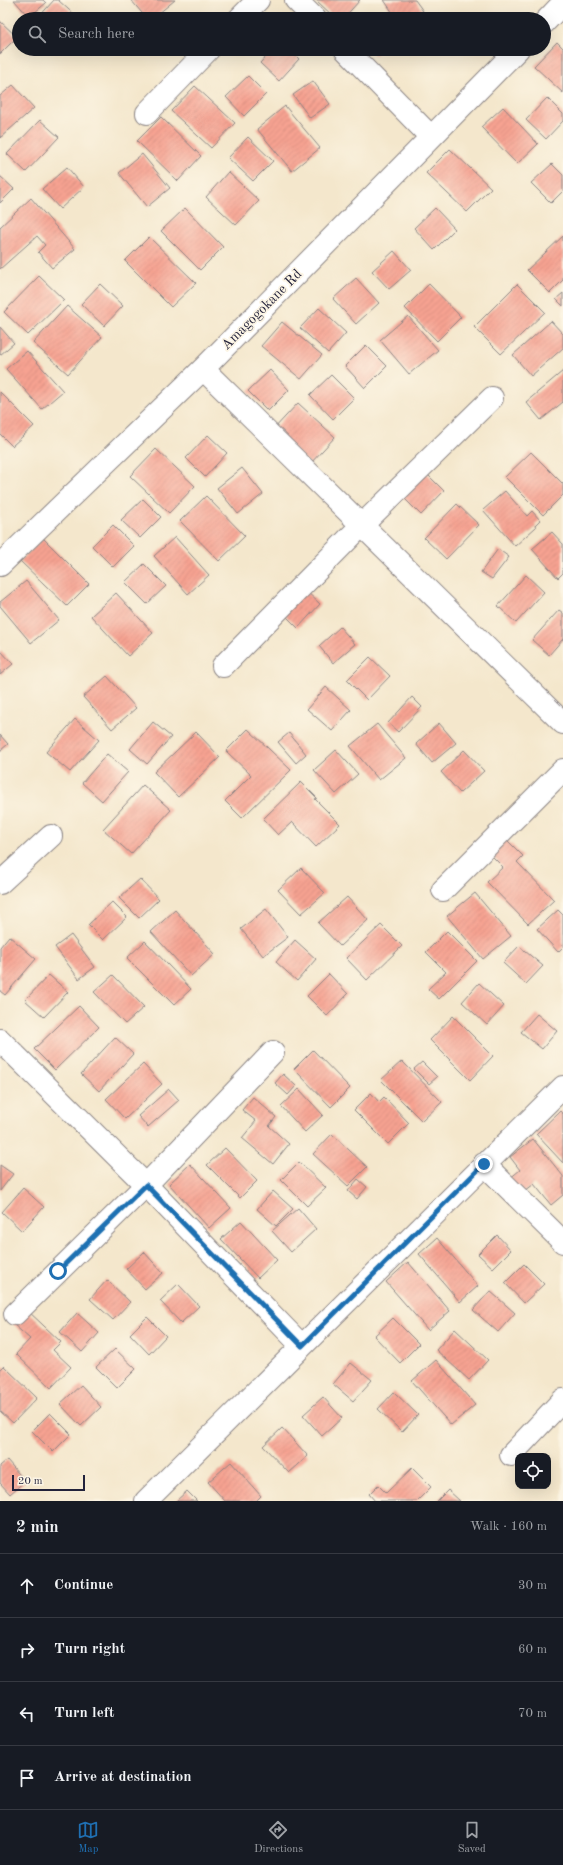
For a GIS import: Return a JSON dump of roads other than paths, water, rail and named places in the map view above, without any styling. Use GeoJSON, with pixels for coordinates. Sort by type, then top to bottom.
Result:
{"type":"FeatureCollection","features":[{"type":"Feature","properties":{"kind":"street"},"geometry":{"type":"LineString","coordinates":[[246,12],[258,0]]}},
{"type":"Feature","properties":{"kind":"street"},"geometry":{"type":"LineString","coordinates":[[296,0],[308,12]]}},
{"type":"Feature","properties":{"kind":"street"},"geometry":{"type":"LineString","coordinates":[[551,16],[563,3]]}},
{"type":"Feature","properties":{"kind":"street"},"geometry":{"type":"LineString","coordinates":[[146,112],[202,56]]}},
{"type":"Feature","properties":{"kind":"street"},"geometry":{"type":"LineString","coordinates":[[352,56],[431,137]]}},
{"type":"Feature","properties":{"kind":"street","name":"Amagogokane Rd"},"geometry":{"type":"LineString","coordinates":[[0,565],[203,369],[511,56]]}},
{"type":"Feature","properties":{"kind":"street"},"geometry":{"type":"LineString","coordinates":[[203,369],[563,723]]}},
{"type":"Feature","properties":{"kind":"street"},"geometry":{"type":"LineString","coordinates":[[223,666],[362,525],[492,398]]}},
{"type":"Feature","properties":{"kind":"street"},"geometry":{"type":"LineString","coordinates":[[443,890],[563,770]]}},
{"type":"Feature","properties":{"kind":"street"},"geometry":{"type":"LineString","coordinates":[[0,883],[51,836]]}},
{"type":"Feature","properties":{"kind":"street"},"geometry":{"type":"LineString","coordinates":[[0,1040],[146,1185],[302,1346]]}},
{"type":"Feature","properties":{"kind":"street"},"geometry":{"type":"LineString","coordinates":[[15,1314],[146,1185],[272,1052]]}},
{"type":"Feature","properties":{"kind":"street"},"geometry":{"type":"LineString","coordinates":[[146,1501],[563,1087]]}},
{"type":"Feature","properties":{"kind":"street"},"geometry":{"type":"LineString","coordinates":[[484,1164],[563,1242]]}},
{"type":"Feature","properties":{"kind":"street"},"geometry":{"type":"LineString","coordinates":[[512,1454],[563,1400]]}}]}
